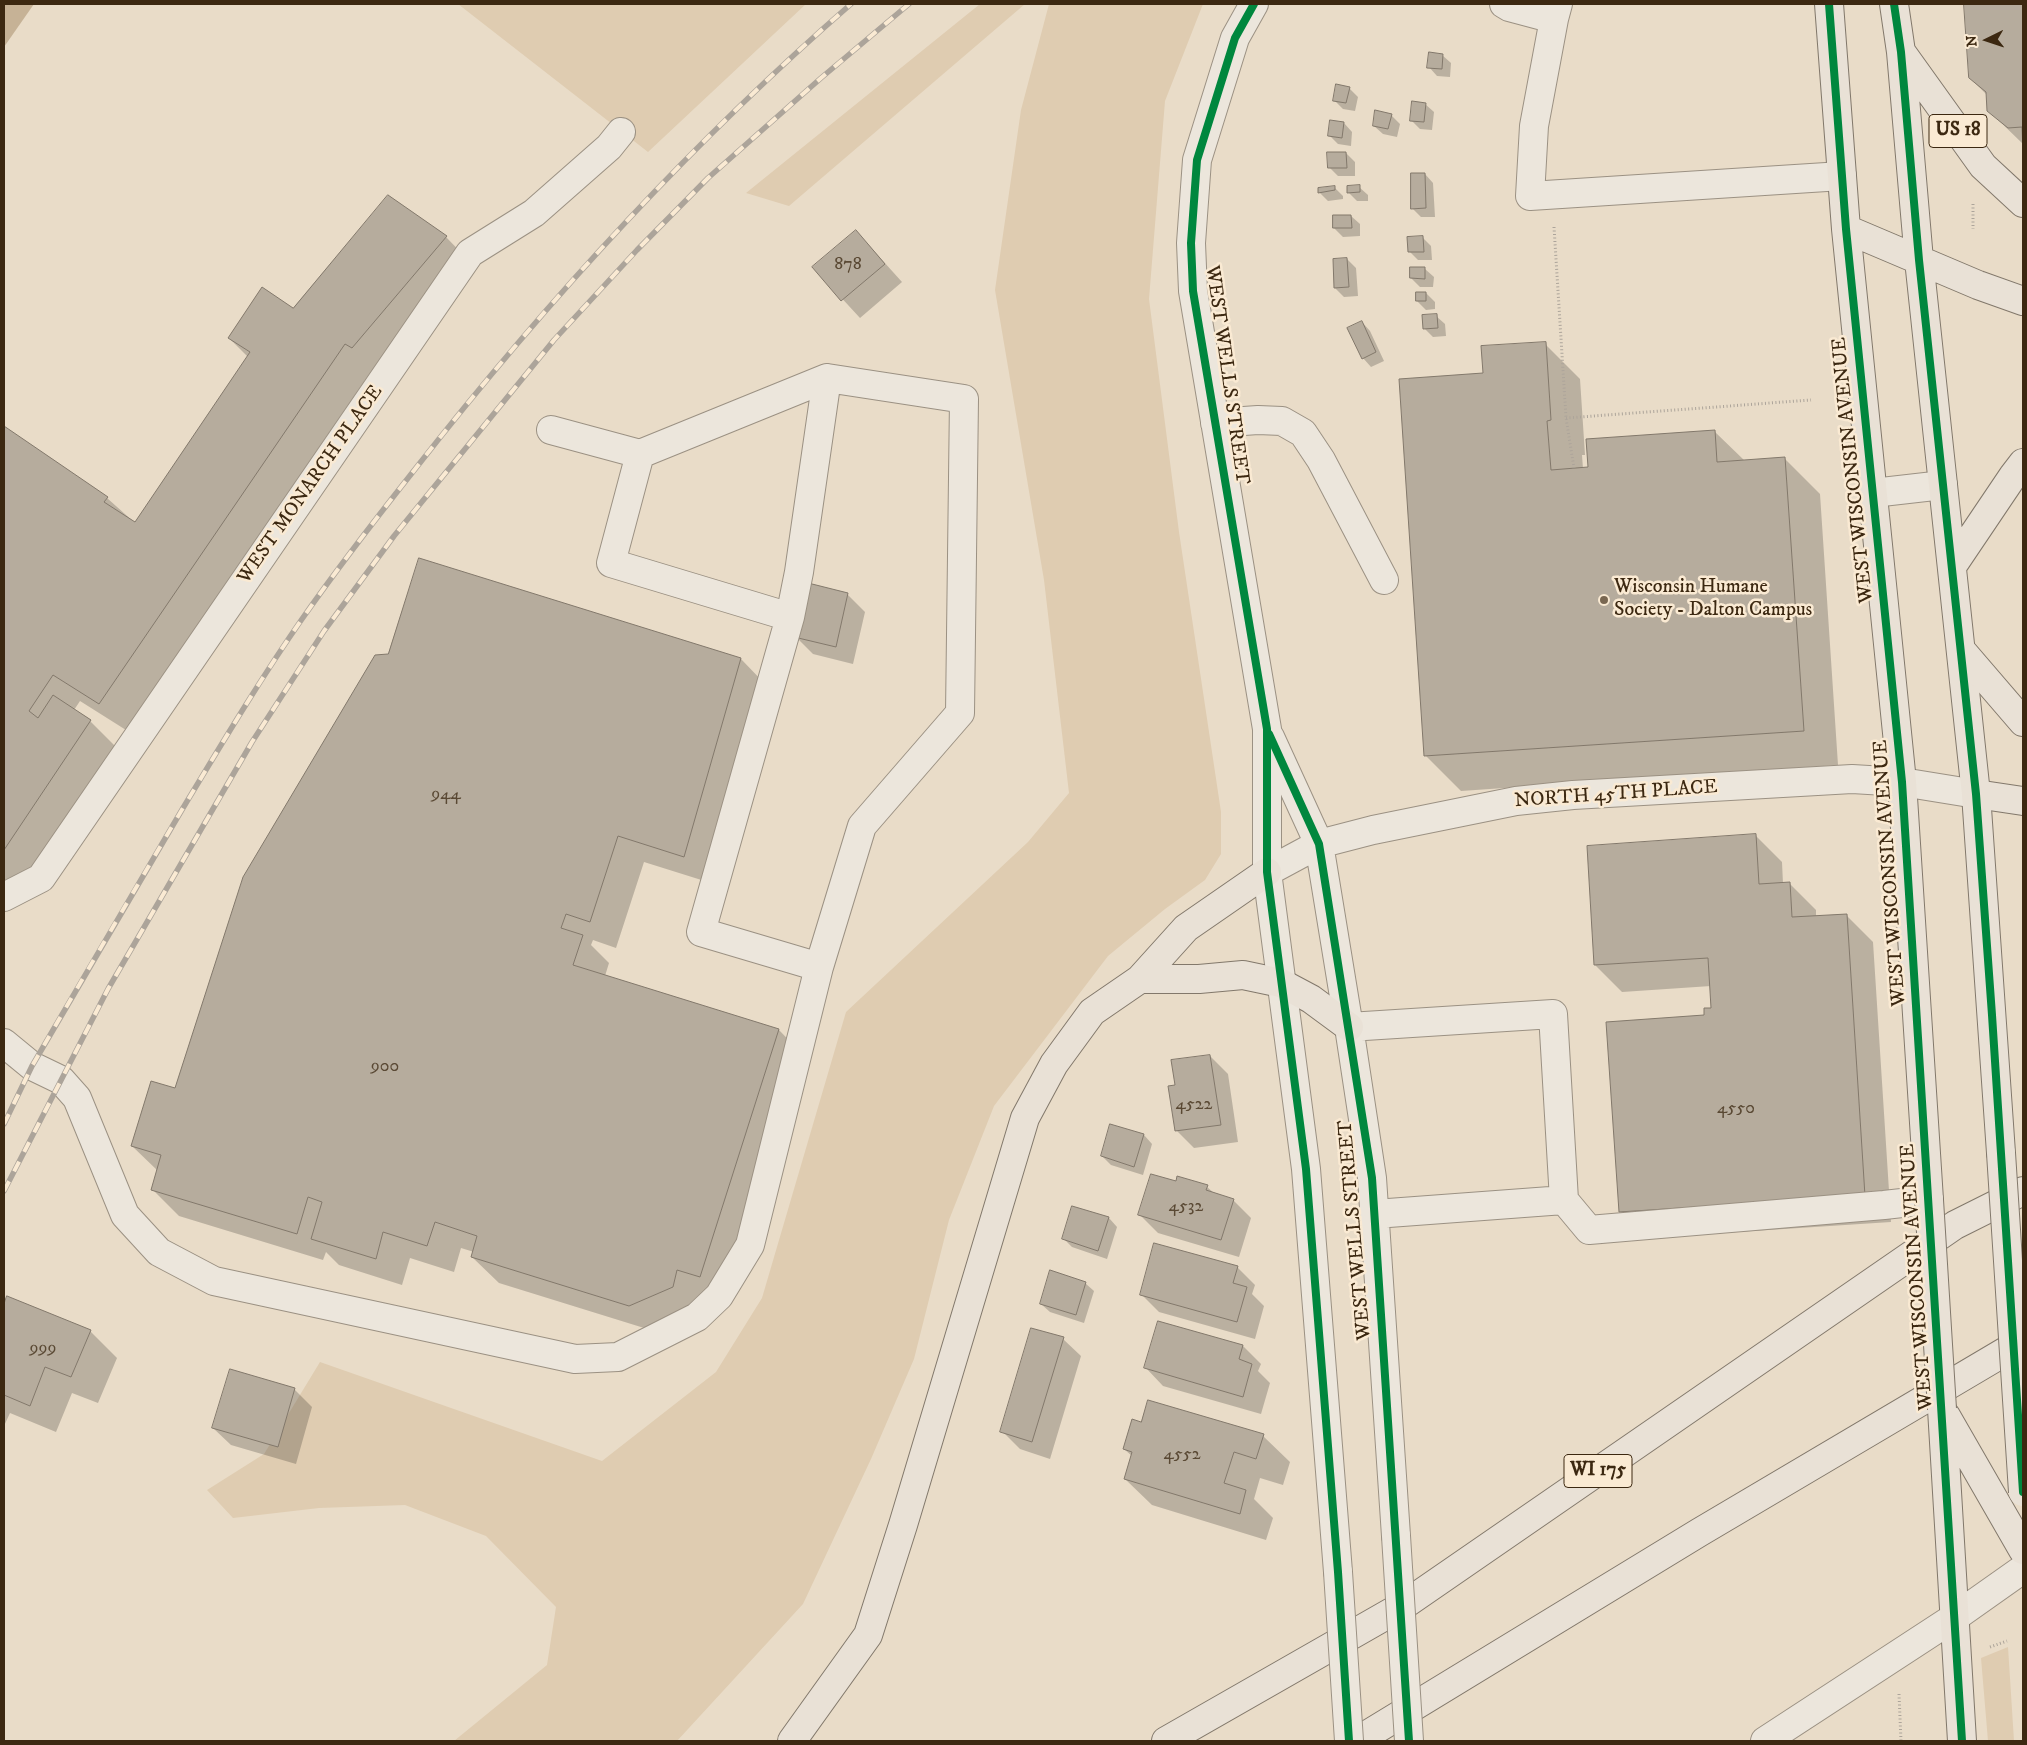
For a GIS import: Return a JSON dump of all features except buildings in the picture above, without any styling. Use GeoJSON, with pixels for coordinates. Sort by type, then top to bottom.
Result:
{"type":"FeatureCollection","features":[{"type":"Feature","properties":{"kind":"main road","name":"WEST WISCONSIN AVENUE"},"geometry":{"type":"LineString","coordinates":[[1829,4],[1846,229],[1902,782],[1962,1741]]}},
{"type":"Feature","properties":{"kind":"main road"},"geometry":{"type":"LineString","coordinates":[[1894,4],[1902,52],[1919,260],[1976,794],[2023,1492]]}},
{"type":"Feature","properties":{"kind":"main road","name":"US 18"},"geometry":{"type":"LineString","coordinates":[[1902,52],[1984,166],[2023,203]]}},
{"type":"Feature","properties":{"kind":"main road"},"geometry":{"type":"LineString","coordinates":[[1846,229],[1978,285],[2023,301]]}},
{"type":"Feature","properties":{"kind":"main road"},"geometry":{"type":"LineString","coordinates":[[1953,565],[2023,463]]}},
{"type":"Feature","properties":{"kind":"main road"},"geometry":{"type":"LineString","coordinates":[[1960,650],[2023,722]]}},
{"type":"Feature","properties":{"kind":"main road"},"geometry":{"type":"LineString","coordinates":[[1976,794],[2023,801]]}},
{"type":"Feature","properties":{"kind":"main road"},"geometry":{"type":"LineString","coordinates":[[792,1741],[868,1635],[903,1525],[1025,1118],[1054,1064],[1092,1012],[1140,979],[1186,928],[1267,872]]}},
{"type":"Feature","properties":{"kind":"main road"},"geometry":{"type":"LineString","coordinates":[[1140,979],[1243,975],[1281,983],[1311,999],[1350,1027]]}},
{"type":"Feature","properties":{"kind":"main road","name":"WI 175"},"geometry":{"type":"LineString","coordinates":[[1166,1741],[1404,1605],[1955,1224],[2023,1191]]}},
{"type":"Feature","properties":{"kind":"main road"},"geometry":{"type":"LineString","coordinates":[[1357,1741],[1700,1532],[2023,1340]]}},
{"type":"Feature","properties":{"kind":"main road"},"geometry":{"type":"LineString","coordinates":[[1942,1409],[2023,1550]]}},
{"type":"Feature","properties":{"kind":"street","name":"WEST WELLS STREET"},"geometry":{"type":"LineString","coordinates":[[1254,4],[1235,38],[1197,160],[1191,243],[1193,291],[1267,729],[1267,872],[1306,1169],[1338,1572],[1349,1741]]}},
{"type":"Feature","properties":{"kind":"street"},"geometry":{"type":"LineString","coordinates":[[1504,4],[1509,7],[1556,11],[1534,126],[1530,196],[1842,176]]}},
{"type":"Feature","properties":{"kind":"street","name":"WEST MONARCH PLACE"},"geometry":{"type":"LineString","coordinates":[[4,897],[41,878],[470,253],[534,213],[609,146],[621,132]]}},
{"type":"Feature","properties":{"kind":"street"},"geometry":{"type":"LineString","coordinates":[[819,967],[701,932],[790,617],[799,572],[827,378]]}},
{"type":"Feature","properties":{"kind":"street"},"geometry":{"type":"LineString","coordinates":[[4,1043],[32,1066],[60,1080],[77,1098],[125,1215],[159,1252],[214,1281],[575,1359],[618,1357],[697,1317],[719,1296],[750,1245],[819,967],[862,826],[960,713],[964,399],[827,378],[640,454],[551,430]]}},
{"type":"Feature","properties":{"kind":"street"},"geometry":{"type":"LineString","coordinates":[[1215,423],[1258,420],[1282,421],[1303,432],[1321,460],[1384,580]]}},
{"type":"Feature","properties":{"kind":"street"},"geometry":{"type":"LineString","coordinates":[[640,454],[611,563],[790,617]]}},
{"type":"Feature","properties":{"kind":"street"},"geometry":{"type":"LineString","coordinates":[[1873,493],[1943,485]]}},
{"type":"Feature","properties":{"kind":"street","name":"WEST WELLS STREET"},"geometry":{"type":"LineString","coordinates":[[1267,729],[1320,844],[1372,1178],[1409,1741]]}},
{"type":"Feature","properties":{"kind":"street","name":"NORTH 45TH PLACE"},"geometry":{"type":"LineString","coordinates":[[1267,872],[1320,844],[1373,830],[1516,801],[1573,795],[1852,779],[1902,782],[1976,794]]}},
{"type":"Feature","properties":{"kind":"street"},"geometry":{"type":"LineString","coordinates":[[1350,1027],[1553,1014],[1564,1200],[1589,1230],[1929,1200]]}},
{"type":"Feature","properties":{"kind":"street"},"geometry":{"type":"LineString","coordinates":[[1375,1214],[1564,1200]]}},
{"type":"Feature","properties":{"kind":"street"},"geometry":{"type":"LineString","coordinates":[[1766,1741],[1955,1617],[2023,1569]]}},
{"type":"Feature","properties":{"kind":"path"},"geometry":{"type":"LineString","coordinates":[[1552,194],[1566,418],[1574,468]]}},
{"type":"Feature","properties":{"kind":"path"},"geometry":{"type":"LineString","coordinates":[[1566,418],[1811,400]]}},
{"type":"Feature","properties":{"kind":"path"},"geometry":{"type":"LineString","coordinates":[[1982,1650],[2007,1641]]}},
{"type":"Feature","properties":{"kind":"path"},"geometry":{"type":"LineString","coordinates":[[1899,1690],[1901,1741]]}},
{"type":"Feature","properties":{"kind":"shaded area"},"geometry":{"type":"Polygon","coordinates":[[[4,4],[34,4],[4,47],[4,4]]]}},
{"type":"Feature","properties":{"kind":"shaded area"},"geometry":{"type":"Polygon","coordinates":[[[458,4],[806,4],[648,152],[458,4]]]}},
{"type":"Feature","properties":{"kind":"shaded area"},"geometry":{"type":"Polygon","coordinates":[[[980,4],[1025,4],[789,206],[746,193],[980,4]]]}},
{"type":"Feature","properties":{"kind":"shaded area"},"geometry":{"type":"Polygon","coordinates":[[[1049,4],[1203,4],[1165,101],[1149,299],[1179,532],[1221,812],[1221,854],[1205,880],[1165,909],[1108,956],[994,1106],[949,1220],[914,1359],[871,1459],[803,1604],[677,1741],[454,1741],[547,1665],[556,1607],[486,1536],[405,1505],[319,1508],[233,1518],[207,1490],[264,1454],[320,1362],[602,1461],[716,1372],[762,1298],[846,1012],[1028,842],[1069,793],[1044,580],[995,290],[1021,110],[1049,4]]]}},
{"type":"Feature","properties":{"kind":"shaded area"},"geometry":{"type":"Polygon","coordinates":[[[2008,1647],[2014,1741],[1988,1741],[1981,1658],[2008,1647]]]}},
{"type":"Feature","properties":{"kind":"railway"},"geometry":{"type":"LineString","coordinates":[[4,1124],[32,1066],[255,689],[315,600],[356,545],[462,410],[620,228],[733,113],[851,4]]}},
{"type":"Feature","properties":{"kind":"railway"},"geometry":{"type":"LineString","coordinates":[[4,1191],[108,989],[252,742],[324,631],[394,536],[554,340],[637,250],[708,178],[821,78],[909,4]]}},
{"type":"Feature","properties":{"kind":"cycle path"},"geometry":{"type":"LineString","coordinates":[[1254,4],[1235,38],[1197,160],[1191,243],[1193,291],[1267,729],[1267,872],[1306,1169],[1338,1572],[1349,1741]]}},
{"type":"Feature","properties":{"kind":"cycle path"},"geometry":{"type":"LineString","coordinates":[[1829,4],[1846,229],[1902,782],[1962,1741]]}},
{"type":"Feature","properties":{"kind":"cycle path"},"geometry":{"type":"LineString","coordinates":[[1894,4],[1901,52],[1919,260],[1976,794],[2023,1492]]}},
{"type":"Feature","properties":{"kind":"cycle path"},"geometry":{"type":"LineString","coordinates":[[1269,734],[1319,844],[1372,1178],[1409,1741]]}},
{"type":"Feature","properties":{"kind":"place","name":"Wisconsin Humane Society - Dalton Campus"},"geometry":{"type":"Point","coordinates":[1604,600]}}]}
